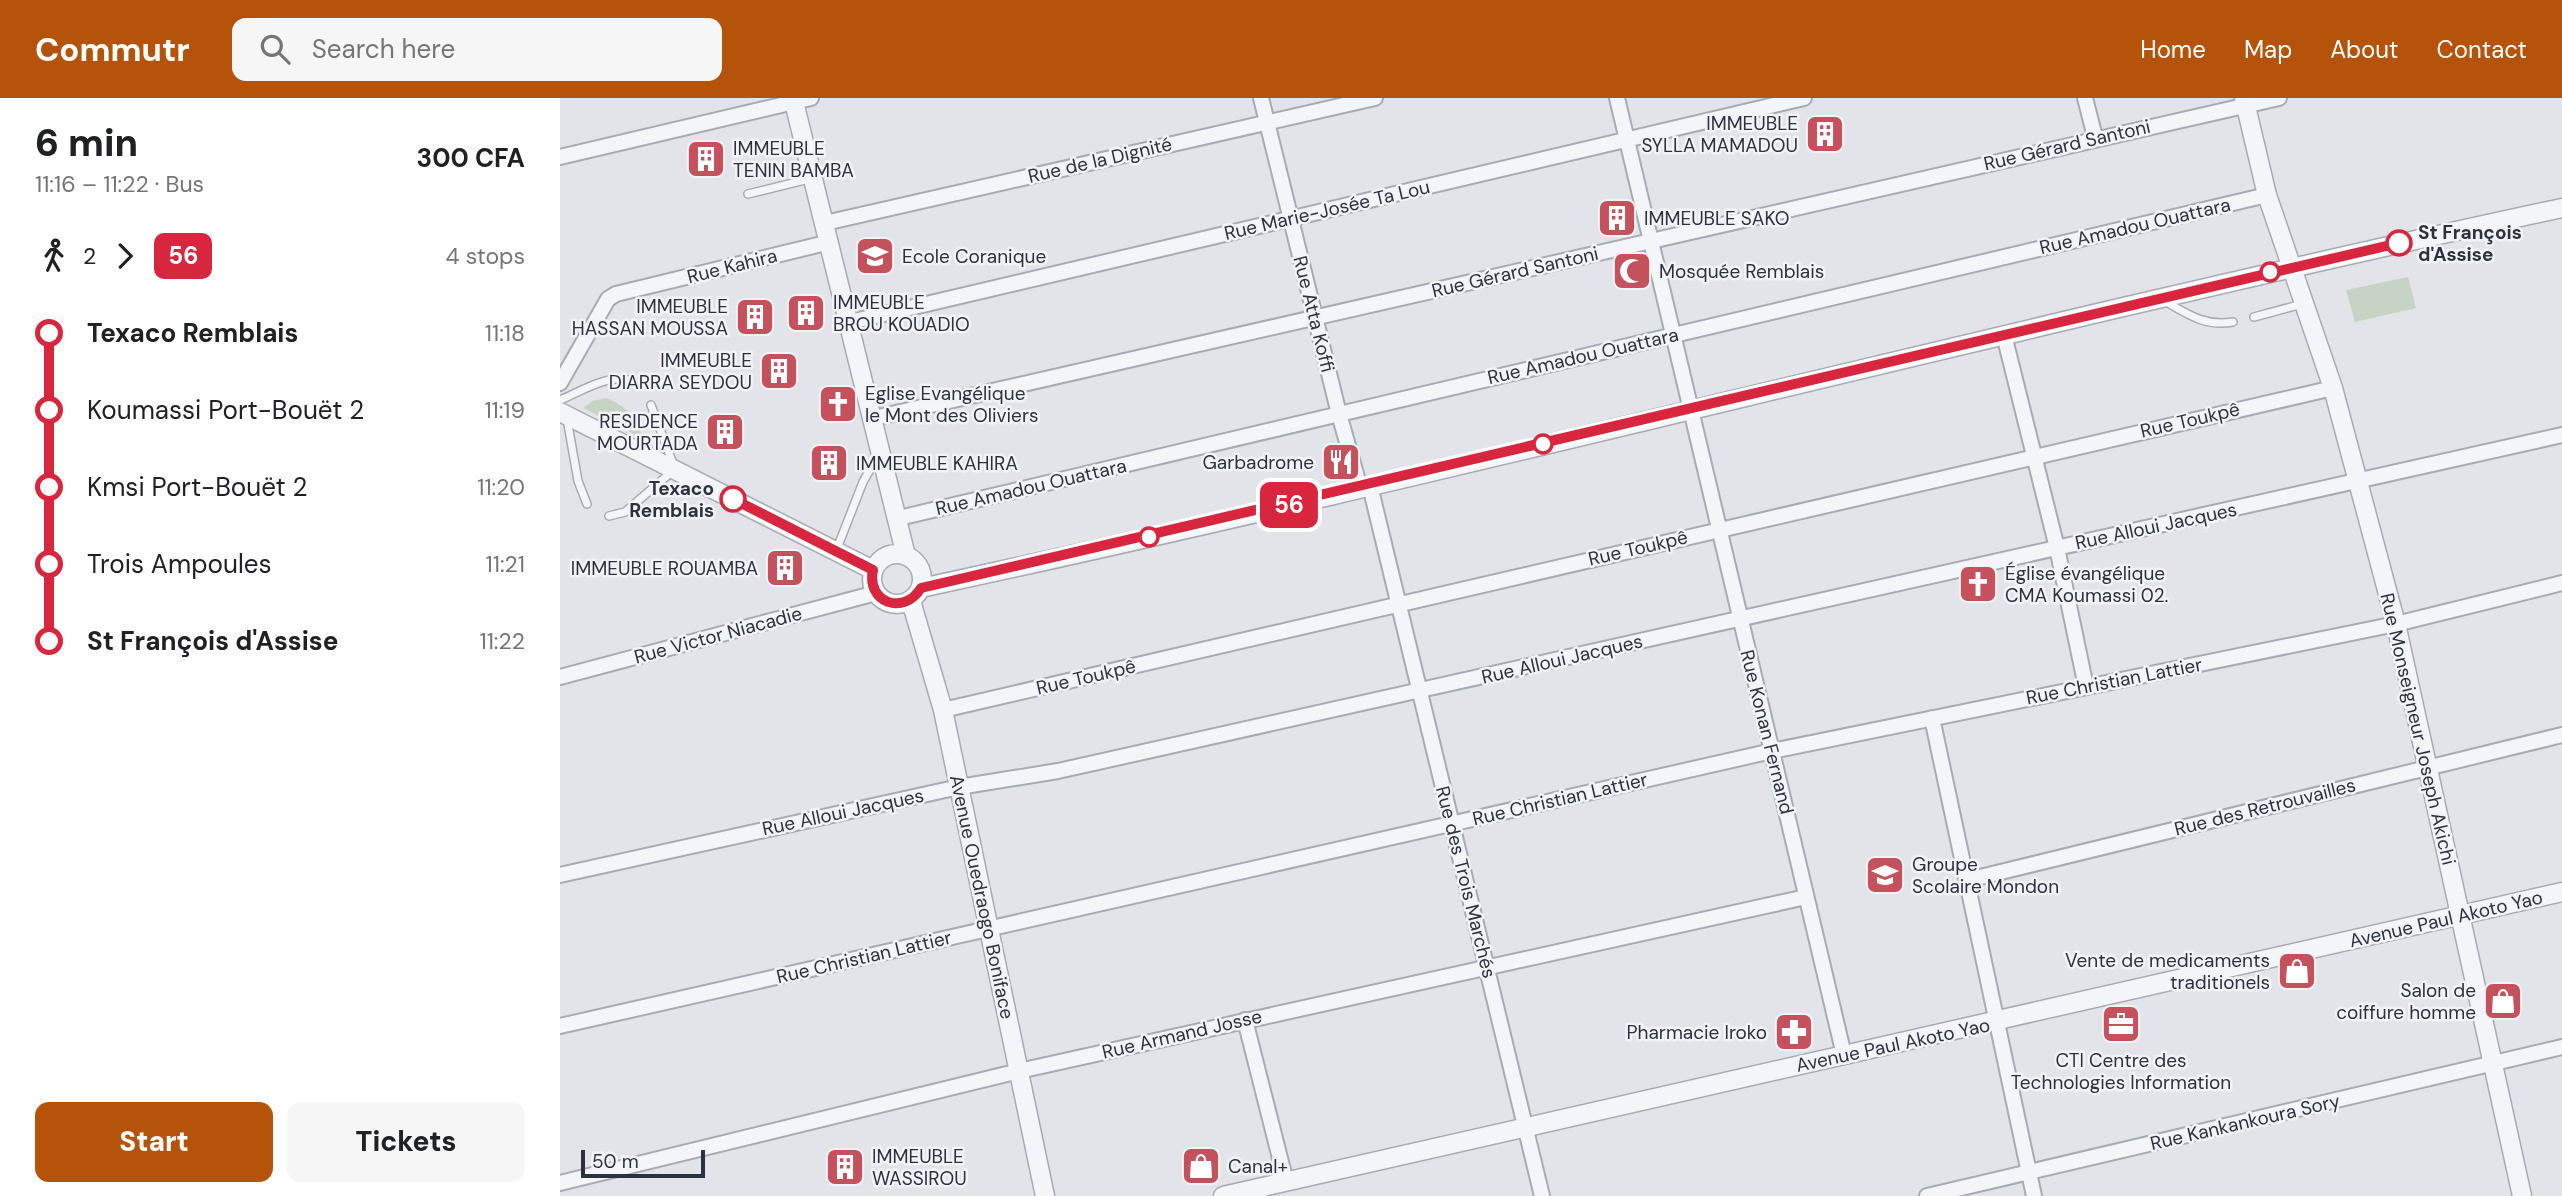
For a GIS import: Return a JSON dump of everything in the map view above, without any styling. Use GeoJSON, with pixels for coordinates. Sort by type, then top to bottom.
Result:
{"type":"FeatureCollection","features":[{"type":"Feature","properties":{"kind":"street","name":"Rue Atta Koffi"},"geometry":{"type":"LineString","coordinates":[[1261,98],[1339,414],[1365,487]]}},
{"type":"Feature","properties":{"kind":"street","name":"Rue de la Dignité"},"geometry":{"type":"LineString","coordinates":[[825,223],[1375,98]]}},
{"type":"Feature","properties":{"kind":"street","name":"Rue Konan Fernand"},"geometry":{"type":"LineString","coordinates":[[1617,98],[1844,1055]]}},
{"type":"Feature","properties":{"kind":"street","name":"Rue Marie-Josée Ta Lou"},"geometry":{"type":"LineString","coordinates":[[850,321],[1804,98]]}},
{"type":"Feature","properties":{"kind":"street"},"geometry":{"type":"LineString","coordinates":[[2084,98],[2095,137]]}},
{"type":"Feature","properties":{"kind":"street","name":"Rue Gérard Santoni"},"geometry":{"type":"LineString","coordinates":[[874,418],[2245,102],[2278,98]]}},
{"type":"Feature","properties":{"kind":"street"},"geometry":{"type":"LineString","coordinates":[[560,157],[799,99],[813,178],[899,518],[906,556]]}},
{"type":"Feature","properties":{"kind":"street","name":"Rue Monseigneur Joseph Akichi"},"geometry":{"type":"LineString","coordinates":[[2245,102],[2267,195],[2302,304],[2333,388],[2396,624],[2522,1196]]}},
{"type":"Feature","properties":{"kind":"street","name":"Rue Amadou Ouattara"},"geometry":{"type":"LineString","coordinates":[[899,518],[2267,195]]}},
{"type":"Feature","properties":{"kind":"street"},"geometry":{"type":"LineString","coordinates":[[916,595],[922,573],[913,559],[890,554],[873,570],[871,578],[876,593],[881,599],[896,605],[916,595],[1689,409],[2290,268],[2562,208]]}},
{"type":"Feature","properties":{"kind":"street","name":"Rue Kahira"},"geometry":{"type":"LineString","coordinates":[[560,383],[608,299],[616,294],[830,242]]}},
{"type":"Feature","properties":{"kind":"street"},"geometry":{"type":"LineString","coordinates":[[2004,335],[2057,548],[2086,687]]}},
{"type":"Feature","properties":{"kind":"street","name":"Rue Toukpê"},"geometry":{"type":"LineString","coordinates":[[943,710],[2034,455],[2333,388]]}},
{"type":"Feature","properties":{"kind":"street"},"geometry":{"type":"LineString","coordinates":[[562,409],[873,570]]}},
{"type":"Feature","properties":{"kind":"street","name":"Rue Alloui Jacques"},"geometry":{"type":"LineString","coordinates":[[560,875],[959,787],[1058,771],[2562,435]]}},
{"type":"Feature","properties":{"kind":"street","name":"Rue des Trois Marchés"},"geometry":{"type":"LineString","coordinates":[[1365,487],[1421,691],[1450,823],[1527,1126],[1542,1196]]}},
{"type":"Feature","properties":{"kind":"street","name":"Rue Christian Lattier"},"geometry":{"type":"LineString","coordinates":[[560,1027],[1772,751],[2396,624],[2562,583]]}},
{"type":"Feature","properties":{"kind":"street","name":"Rue Victor Niacadie"},"geometry":{"type":"LineString","coordinates":[[560,677],[876,593]]}},
{"type":"Feature","properties":{"kind":"street","name":"Avenue Ouedraogo Boniface"},"geometry":{"type":"LineString","coordinates":[[916,595],[943,710],[1045,1196]]}},
{"type":"Feature","properties":{"kind":"street"},"geometry":{"type":"LineString","coordinates":[[1932,718],[2034,1196]]}},
{"type":"Feature","properties":{"kind":"street","name":"Rue des Retrouvailles"},"geometry":{"type":"LineString","coordinates":[[1968,880],[2562,735]]}},
{"type":"Feature","properties":{"kind":"street","name":"Avenue Paul Akoto Yao"},"geometry":{"type":"LineString","coordinates":[[1223,1196],[2562,892]]}},
{"type":"Feature","properties":{"kind":"street","name":"Rue Armand Josse"},"geometry":{"type":"LineString","coordinates":[[560,1183],[1019,1071],[1806,897]]}},
{"type":"Feature","properties":{"kind":"street"},"geometry":{"type":"LineString","coordinates":[[1245,1020],[1286,1182]]}},
{"type":"Feature","properties":{"kind":"street","name":"Rue Kankankoura Sory"},"geometry":{"type":"LineString","coordinates":[[1927,1196],[2562,1048]]}},
{"type":"Feature","properties":{"kind":"lane"},"geometry":{"type":"LineString","coordinates":[[748,194],[813,178]]}},
{"type":"Feature","properties":{"kind":"lane"},"geometry":{"type":"LineString","coordinates":[[2161,298],[2200,320],[2218,325],[2233,322]]}},
{"type":"Feature","properties":{"kind":"lane"},"geometry":{"type":"LineString","coordinates":[[2254,317],[2302,304]]}},
{"type":"Feature","properties":{"kind":"lane"},"geometry":{"type":"LineString","coordinates":[[587,504],[578,481],[562,409],[609,379],[625,377],[639,384]]}},
{"type":"Feature","properties":{"kind":"lane"},"geometry":{"type":"LineString","coordinates":[[609,516],[625,512],[675,469],[651,405]]}},
{"type":"Feature","properties":{"kind":"lane"},"geometry":{"type":"LineString","coordinates":[[836,551],[863,481],[881,450]]}},
{"type":"Feature","properties":{"kind":"green space"},"geometry":{"type":"Polygon","coordinates":[[[2408,277],[2416,308],[2355,322],[2346,290],[2408,277]]]}},
{"type":"Feature","properties":{"kind":"green space"},"geometry":{"type":"Polygon","coordinates":[[[606,398],[630,413],[638,424],[642,438],[583,408],[593,401],[606,398]]]}},
{"type":"Feature","properties":{"kind":"bus line","name":"56"},"geometry":{"type":"LineString","coordinates":[[733,499],[873,570],[872,586],[881,599],[896,605],[904,604],[911,601],[921,588],[1370,486],[2399,243]]}},
{"type":"Feature","properties":{"kind":"place","name":"IMMEUBLE SYLLA MAMADOU"},"geometry":{"type":"Point","coordinates":[1825,134]}},
{"type":"Feature","properties":{"kind":"place","name":"IMMEUBLE TENIN BAMBA"},"geometry":{"type":"Point","coordinates":[706,159]}},
{"type":"Feature","properties":{"kind":"place","name":"IMMEUBLE SAKO"},"geometry":{"type":"Point","coordinates":[1617,218]}},
{"type":"Feature","properties":{"kind":"place","name":"St François d'Assise"},"geometry":{"type":"Point","coordinates":[2399,243]}},
{"type":"Feature","properties":{"kind":"place","name":"Ecole Coranique"},"geometry":{"type":"Point","coordinates":[875,256]}},
{"type":"Feature","properties":{"kind":"place","name":"Mosquée Remblais"},"geometry":{"type":"Point","coordinates":[1632,271]}},
{"type":"Feature","properties":{"kind":"place","name":"IMMEUBLE BROU KOUADIO"},"geometry":{"type":"Point","coordinates":[806,313]}},
{"type":"Feature","properties":{"kind":"place","name":"IMMEUBLE HASSAN MOUSSA"},"geometry":{"type":"Point","coordinates":[755,317]}},
{"type":"Feature","properties":{"kind":"place","name":"IMMEUBLE DIARRA SEYDOU"},"geometry":{"type":"Point","coordinates":[779,371]}},
{"type":"Feature","properties":{"kind":"place","name":"Eglise Evangélique le Mont des Oliviers"},"geometry":{"type":"Point","coordinates":[838,404]}},
{"type":"Feature","properties":{"kind":"place","name":"RESIDENCE MOURTADA"},"geometry":{"type":"Point","coordinates":[725,432]}},
{"type":"Feature","properties":{"kind":"place","name":"Garbadrome"},"geometry":{"type":"Point","coordinates":[1341,462]}},
{"type":"Feature","properties":{"kind":"place","name":"IMMEUBLE KAHIRA"},"geometry":{"type":"Point","coordinates":[829,463]}},
{"type":"Feature","properties":{"kind":"place","name":"Texaco Remblais"},"geometry":{"type":"Point","coordinates":[733,499]}},
{"type":"Feature","properties":{"kind":"place","name":"IMMEUBLE ROUAMBA"},"geometry":{"type":"Point","coordinates":[785,568]}},
{"type":"Feature","properties":{"kind":"place","name":"Église évangélique CMA Koumassi 02."},"geometry":{"type":"Point","coordinates":[1978,584]}},
{"type":"Feature","properties":{"kind":"place","name":"Groupe Scolaire Mondon"},"geometry":{"type":"Point","coordinates":[1885,875]}},
{"type":"Feature","properties":{"kind":"place","name":"Vente de medicaments traditionels"},"geometry":{"type":"Point","coordinates":[2297,971]}},
{"type":"Feature","properties":{"kind":"place","name":"Salon de coiffure homme"},"geometry":{"type":"Point","coordinates":[2503,1001]}},
{"type":"Feature","properties":{"kind":"place","name":"CTI Centre des Technologies Information"},"geometry":{"type":"Point","coordinates":[2121,1024]}},
{"type":"Feature","properties":{"kind":"place","name":"Pharmacie Iroko"},"geometry":{"type":"Point","coordinates":[1794,1032]}},
{"type":"Feature","properties":{"kind":"place","name":"Canal+"},"geometry":{"type":"Point","coordinates":[1201,1166]}},
{"type":"Feature","properties":{"kind":"place","name":"IMMEUBLE WASSIROU"},"geometry":{"type":"Point","coordinates":[845,1167]}}]}
